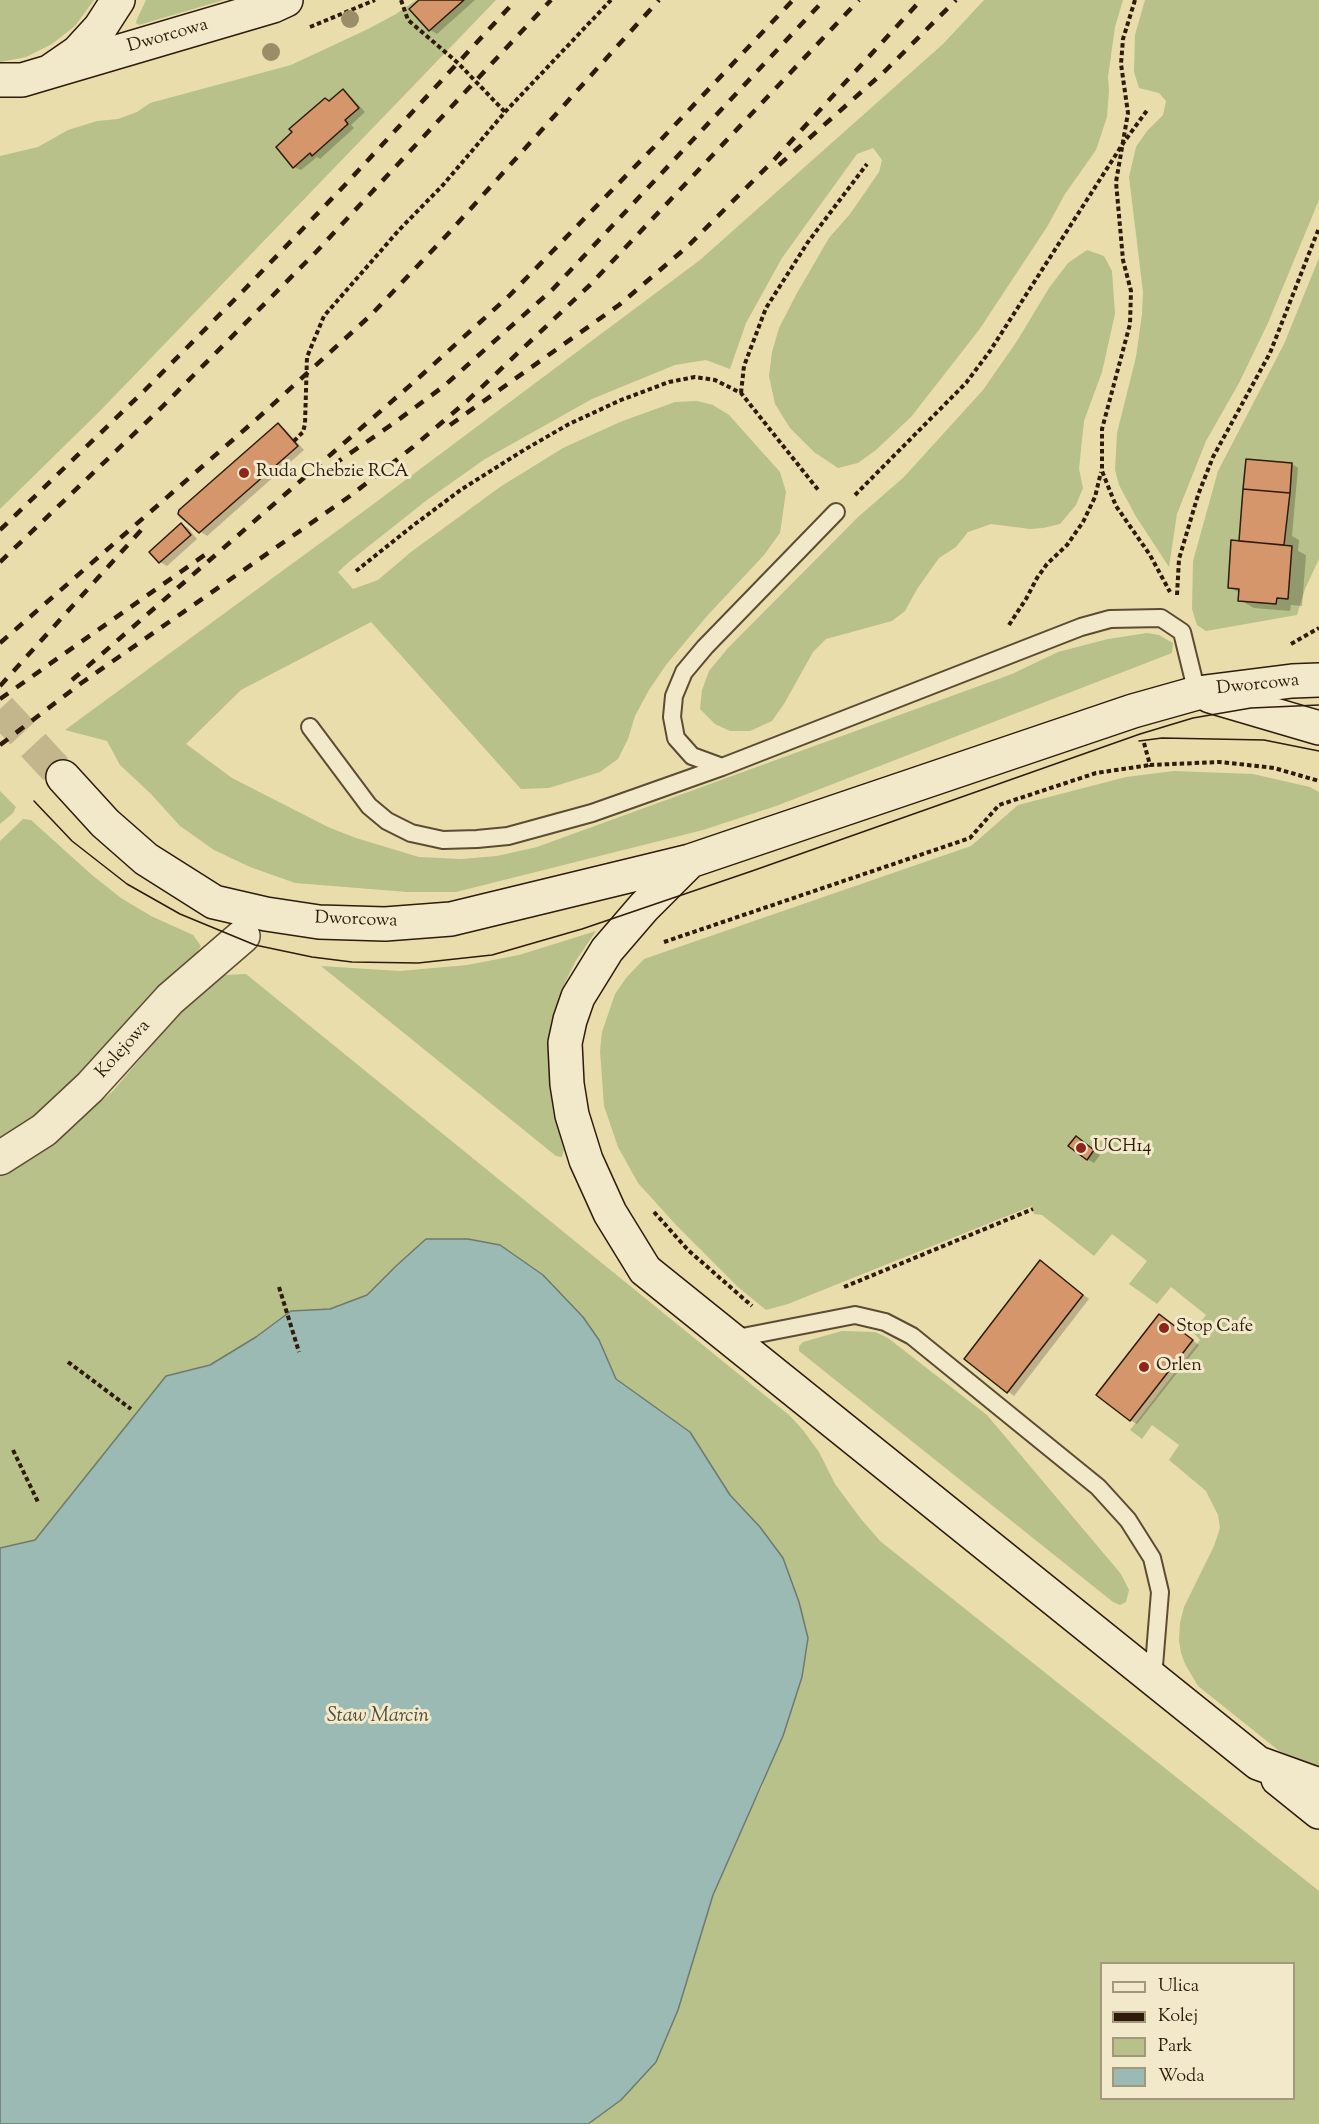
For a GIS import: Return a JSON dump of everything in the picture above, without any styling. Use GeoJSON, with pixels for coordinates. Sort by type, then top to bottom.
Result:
{"type":"FeatureCollection","features":[{"type":"Feature","properties":{"kind":"main road"},"geometry":{"type":"LineString","coordinates":[[18,81],[78,52],[100,28],[118,0]]}},
{"type":"Feature","properties":{"kind":"main road","name":"Dworcowa"},"geometry":{"type":"LineString","coordinates":[[18,81],[273,6],[286,0]]}},
{"type":"Feature","properties":{"kind":"main road","name":"Dworcowa"},"geometry":{"type":"LineString","coordinates":[[63,777],[105,823],[146,860],[214,902],[266,914],[320,922],[385,924],[451,919],[690,861],[1133,711],[1197,693],[1319,680]]}},
{"type":"Feature","properties":{"kind":"main road"},"geometry":{"type":"LineString","coordinates":[[1197,693],[1319,728]]}},
{"type":"Feature","properties":{"kind":"main road"},"geometry":{"type":"LineString","coordinates":[[690,861],[644,907],[607,950],[578,997],[570,1020],[566,1043],[567,1084],[572,1115],[586,1160],[610,1213],[645,1270],[1319,1812]]}},
{"type":"Feature","properties":{"kind":"main road","name":"Kolejowa"},"geometry":{"type":"LineString","coordinates":[[0,1158],[44,1130],[90,1087],[170,999],[243,936]]}},
{"type":"Feature","properties":{"kind":"main road"},"geometry":{"type":"LineString","coordinates":[[1258,1763],[1319,1785]]}},
{"type":"Feature","properties":{"kind":"lane"},"geometry":{"type":"LineString","coordinates":[[722,767],[692,756],[676,738],[672,717],[674,696],[684,672],[705,647],[836,512]]}},
{"type":"Feature","properties":{"kind":"lane"},"geometry":{"type":"LineString","coordinates":[[310,727],[369,806],[387,821],[411,833],[443,840],[508,836],[592,813],[722,767],[1081,627],[1110,620],[1161,618],[1182,632],[1197,693]]}},
{"type":"Feature","properties":{"kind":"lane"},"geometry":{"type":"LineString","coordinates":[[732,1339],[855,1316],[885,1322],[912,1336],[1098,1487],[1128,1520],[1152,1558],[1160,1592],[1153,1678]]}},
{"type":"Feature","properties":{"kind":"path"},"geometry":{"type":"LineString","coordinates":[[401,0],[408,20],[458,63],[505,112]]}},
{"type":"Feature","properties":{"kind":"path"},"geometry":{"type":"LineString","coordinates":[[294,441],[303,432],[305,424],[307,357],[324,316],[399,230],[443,185],[505,112],[611,0]]}},
{"type":"Feature","properties":{"kind":"path"},"geometry":{"type":"LineString","coordinates":[[981,667],[999,643],[1042,571],[1067,544],[1083,522],[1095,497],[1102,471],[1102,429],[1130,324],[1131,291],[1123,260],[1116,182],[1128,113],[1121,64],[1123,39],[1135,0]]}},
{"type":"Feature","properties":{"kind":"path"},"geometry":{"type":"LineString","coordinates":[[356,571],[462,489],[524,450],[580,419],[621,400],[669,382],[695,376],[715,380],[741,393],[836,512],[872,479],[966,383],[990,351],[1124,142],[1148,110]]}},
{"type":"Feature","properties":{"kind":"path"},"geometry":{"type":"LineString","coordinates":[[741,393],[744,366],[766,308],[808,242],[867,164]]}},
{"type":"Feature","properties":{"kind":"path"},"geometry":{"type":"LineString","coordinates":[[1102,471],[1116,506],[1150,555],[1176,604],[1179,559],[1198,495],[1213,457],[1270,353],[1319,228]]}},
{"type":"Feature","properties":{"kind":"path"},"geometry":{"type":"LineString","coordinates":[[1133,711],[1150,765]]}},
{"type":"Feature","properties":{"kind":"path"},"geometry":{"type":"LineString","coordinates":[[656,944],[970,838],[999,805],[1096,773],[1150,765],[1219,762],[1274,768],[1319,781]]}},
{"type":"Feature","properties":{"kind":"path"},"geometry":{"type":"LineString","coordinates":[[648,1205],[688,1250],[753,1308]]}},
{"type":"Feature","properties":{"kind":"path"},"geometry":{"type":"LineString","coordinates":[[835,1290],[1033,1209]]}},
{"type":"Feature","properties":{"kind":"path"},"geometry":{"type":"LineString","coordinates":[[279,1287],[299,1352]]}},
{"type":"Feature","properties":{"kind":"path"},"geometry":{"type":"LineString","coordinates":[[68,1362],[131,1408]]}},
{"type":"Feature","properties":{"kind":"path"},"geometry":{"type":"LineString","coordinates":[[13,1450],[38,1502]]}},
{"type":"Feature","properties":{"kind":"green space"},"geometry":{"type":"Polygon","coordinates":[[[0,0],[94,0],[75,26],[52,44],[26,57],[0,62],[0,0]]]}},
{"type":"Feature","properties":{"kind":"green space"},"geometry":{"type":"Polygon","coordinates":[[[146,0],[224,0],[139,25],[136,23],[137,19],[146,0]]]}},
{"type":"Feature","properties":{"kind":"green space"},"geometry":{"type":"Polygon","coordinates":[[[416,0],[496,0],[99,412],[0,509],[0,156],[38,147],[68,130],[97,121],[118,119],[137,112],[150,103],[291,65],[368,29],[416,0]]]}},
{"type":"Feature","properties":{"kind":"green space"},"geometry":{"type":"Polygon","coordinates":[[[984,0],[1123,0],[1115,27],[1108,77],[1107,117],[1096,150],[1065,194],[1047,227],[979,330],[911,417],[876,450],[858,463],[838,468],[814,452],[790,428],[775,404],[769,376],[772,352],[779,328],[797,293],[829,238],[850,214],[879,172],[882,160],[873,148],[857,154],[782,258],[746,323],[730,369],[706,360],[675,365],[592,399],[485,459],[427,500],[338,572],[353,589],[378,580],[411,552],[500,487],[563,448],[620,422],[675,402],[697,401],[713,405],[729,415],[780,472],[786,492],[780,533],[764,555],[707,616],[666,665],[635,716],[628,739],[618,759],[600,772],[549,788],[521,789],[371,622],[241,690],[186,744],[232,778],[328,827],[356,838],[419,857],[461,859],[497,856],[537,847],[1012,674],[1058,652],[1108,639],[1147,633],[1159,635],[1173,643],[1172,653],[776,806],[703,830],[456,892],[407,892],[295,883],[250,867],[214,850],[180,826],[120,765],[107,741],[65,730],[360,514],[700,260],[943,44],[984,0]]]}},
{"type":"Feature","properties":{"kind":"green space"},"geometry":{"type":"Polygon","coordinates":[[[1145,0],[1319,0],[1319,200],[1268,323],[1239,383],[1206,441],[1177,514],[1169,567],[1135,515],[1119,485],[1115,470],[1117,433],[1136,357],[1142,314],[1143,292],[1129,177],[1136,147],[1147,131],[1163,115],[1166,101],[1159,93],[1139,88],[1134,72],[1135,35],[1145,0]]]}},
{"type":"Feature","properties":{"kind":"green space"},"geometry":{"type":"Polygon","coordinates":[[[1087,250],[1104,256],[1112,271],[1115,314],[1102,372],[1084,421],[1079,469],[1083,488],[1076,505],[1060,524],[1030,529],[991,524],[968,532],[956,547],[939,558],[905,611],[892,621],[826,639],[813,652],[772,721],[750,731],[730,731],[715,724],[700,709],[702,690],[709,671],[728,648],[858,517],[904,477],[983,390],[1017,341],[1049,288],[1068,263],[1087,250]]]}},
{"type":"Feature","properties":{"kind":"green space"},"geometry":{"type":"Polygon","coordinates":[[[1319,258],[1319,559],[1305,589],[1297,615],[1206,631],[1197,625],[1192,609],[1193,561],[1218,471],[1284,344],[1319,258]]]}},
{"type":"Feature","properties":{"kind":"green space"},"geometry":{"type":"Polygon","coordinates":[[[1174,771],[1253,774],[1310,787],[1319,792],[1319,1772],[1278,1750],[1198,1686],[1181,1653],[1180,1623],[1184,1607],[1214,1546],[1220,1528],[1218,1515],[1206,1491],[1169,1460],[1179,1445],[1152,1425],[1142,1439],[1130,1430],[1200,1340],[1193,1332],[1206,1315],[1171,1287],[1157,1304],[1129,1284],[1147,1261],[1112,1234],[1094,1256],[1042,1215],[1034,1214],[1032,1206],[788,1304],[766,1310],[738,1287],[638,1183],[618,1147],[604,1106],[600,1051],[602,1032],[615,994],[644,959],[971,846],[1018,805],[1126,777],[1174,771]]]}},
{"type":"Feature","properties":{"kind":"green space"},"geometry":{"type":"Polygon","coordinates":[[[0,791],[16,807],[13,813],[0,824],[0,791]]]}},
{"type":"Feature","properties":{"kind":"green space"},"geometry":{"type":"Polygon","coordinates":[[[23,819],[31,820],[121,898],[151,916],[193,935],[201,946],[193,959],[76,1085],[0,1145],[0,841],[23,819]]]}},
{"type":"Feature","properties":{"kind":"green space"},"geometry":{"type":"Polygon","coordinates":[[[596,931],[575,962],[563,987],[554,1012],[549,1037],[550,1091],[564,1150],[562,1157],[556,1156],[321,966],[400,971],[467,965],[519,955],[596,931]]]}},
{"type":"Feature","properties":{"kind":"green space"},"geometry":{"type":"Polygon","coordinates":[[[246,974],[789,1415],[819,1452],[835,1484],[880,1541],[1319,1891],[1319,2124],[588,2124],[621,2100],[656,2062],[678,2010],[713,1895],[739,1833],[762,1787],[808,1637],[799,1602],[783,1558],[760,1527],[730,1495],[690,1432],[616,1379],[599,1340],[426,1239],[367,1295],[330,1309],[291,1311],[256,1337],[210,1365],[166,1376],[35,1540],[0,1548],[0,1174],[47,1145],[112,1092],[175,1018],[209,983],[225,975],[246,974]]]}},
{"type":"Feature","properties":{"kind":"green space"},"geometry":{"type":"Polygon","coordinates":[[[842,1331],[875,1332],[888,1338],[987,1415],[1121,1574],[1129,1590],[1126,1602],[1120,1605],[1113,1602],[799,1351],[799,1346],[803,1342],[842,1331]]]}},
{"type":"Feature","properties":{"kind":"water","name":"Staw Marcin"},"geometry":{"type":"Polygon","coordinates":[[[426,1239],[468,1239],[500,1245],[543,1275],[583,1317],[599,1340],[616,1379],[690,1432],[730,1495],[760,1527],[783,1558],[799,1602],[808,1638],[802,1677],[783,1736],[713,1895],[678,2010],[656,2062],[621,2100],[588,2124],[0,2124],[0,1548],[35,1540],[166,1376],[210,1365],[256,1337],[291,1311],[330,1309],[367,1295],[426,1239]]]}},
{"type":"Feature","properties":{"kind":"building"},"geometry":{"type":"Polygon","coordinates":[[[419,0],[464,0],[429,31],[409,9],[419,0]]]}},
{"type":"Feature","properties":{"kind":"building"},"geometry":{"type":"Polygon","coordinates":[[[343,89],[359,108],[345,120],[348,124],[312,156],[310,153],[293,168],[276,147],[292,132],[289,129],[325,98],[329,101],[343,89]]]}},
{"type":"Feature","properties":{"kind":"building","name":"Ruda Chebzie RCA"},"geometry":{"type":"Polygon","coordinates":[[[278,423],[298,446],[199,533],[178,514],[179,510],[278,423]]]}},
{"type":"Feature","properties":{"kind":"building"},"geometry":{"type":"Polygon","coordinates":[[[1246,459],[1292,463],[1290,493],[1243,489],[1246,459]]]}},
{"type":"Feature","properties":{"kind":"building"},"geometry":{"type":"Polygon","coordinates":[[[1243,489],[1290,493],[1284,545],[1239,541],[1243,489]]]}},
{"type":"Feature","properties":{"kind":"building"},"geometry":{"type":"Polygon","coordinates":[[[181,523],[191,535],[159,563],[149,552],[181,523]]]}},
{"type":"Feature","properties":{"kind":"building"},"geometry":{"type":"Polygon","coordinates":[[[1231,540],[1292,546],[1288,599],[1277,598],[1276,604],[1238,601],[1239,589],[1228,588],[1231,540]]]}},
{"type":"Feature","properties":{"kind":"building","name":"UCH14"},"geometry":{"type":"Polygon","coordinates":[[[1076,1136],[1094,1150],[1087,1160],[1068,1146],[1076,1136]]]}},
{"type":"Feature","properties":{"kind":"building"},"geometry":{"type":"Polygon","coordinates":[[[1040,1260],[1083,1295],[1007,1393],[964,1359],[1040,1260]]]}},
{"type":"Feature","properties":{"kind":"building","name":"Orlen"},"geometry":{"type":"Polygon","coordinates":[[[1159,1314],[1193,1340],[1130,1421],[1096,1395],[1159,1314]]]}},
{"type":"Feature","properties":{"kind":"tunnel"},"geometry":{"type":"LineString","coordinates":[[0,709],[63,777]]}},
{"type":"Feature","properties":{"kind":"tram line"},"geometry":{"type":"LineString","coordinates":[[34,801],[72,841],[127,884],[180,914],[255,945],[312,957],[352,962],[418,963],[492,955],[582,929],[1140,734],[1193,718],[1251,708],[1319,705]]}},
{"type":"Feature","properties":{"kind":"tram line"},"geometry":{"type":"LineString","coordinates":[[1139,741],[1162,738],[1264,740],[1319,751]]}},
{"type":"Feature","properties":{"kind":"railway"},"geometry":{"type":"LineString","coordinates":[[0,530],[144,391],[244,290],[516,0]]}},
{"type":"Feature","properties":{"kind":"railway"},"geometry":{"type":"LineString","coordinates":[[0,562],[161,408],[316,252],[551,0]]}},
{"type":"Feature","properties":{"kind":"railway"},"geometry":{"type":"LineString","coordinates":[[0,643],[259,417],[371,315],[446,236],[659,0]]}},
{"type":"Feature","properties":{"kind":"railway"},"geometry":{"type":"LineString","coordinates":[[72,680],[414,382],[509,296],[793,0]]}},
{"type":"Feature","properties":{"kind":"railway"},"geometry":{"type":"LineString","coordinates":[[317,476],[444,386],[553,289],[824,0]]}},
{"type":"Feature","properties":{"kind":"railway"},"geometry":{"type":"LineString","coordinates":[[0,745],[80,684],[350,496],[467,401],[590,285],[859,0]]}},
{"type":"Feature","properties":{"kind":"railway"},"geometry":{"type":"LineString","coordinates":[[450,425],[619,305],[687,247],[772,162],[921,0]]}},
{"type":"Feature","properties":{"kind":"railway"},"geometry":{"type":"LineString","coordinates":[[779,165],[885,71],[956,0]]}},
{"type":"Feature","properties":{"kind":"railway"},"geometry":{"type":"LineString","coordinates":[[0,686],[144,527]]}},
{"type":"Feature","properties":{"kind":"railway"},"geometry":{"type":"LineString","coordinates":[[0,699],[206,554]]}},
{"type":"Feature","properties":{"kind":"place","name":"Ruda Chebzie RCA"},"geometry":{"type":"Point","coordinates":[244,473]}},
{"type":"Feature","properties":{"kind":"place","name":"UCH14"},"geometry":{"type":"Point","coordinates":[1081,1148]}},
{"type":"Feature","properties":{"kind":"place","name":"Stop Cafe"},"geometry":{"type":"Point","coordinates":[1164,1328]}},
{"type":"Feature","properties":{"kind":"place","name":"Orlen"},"geometry":{"type":"Point","coordinates":[1144,1367]}}]}
